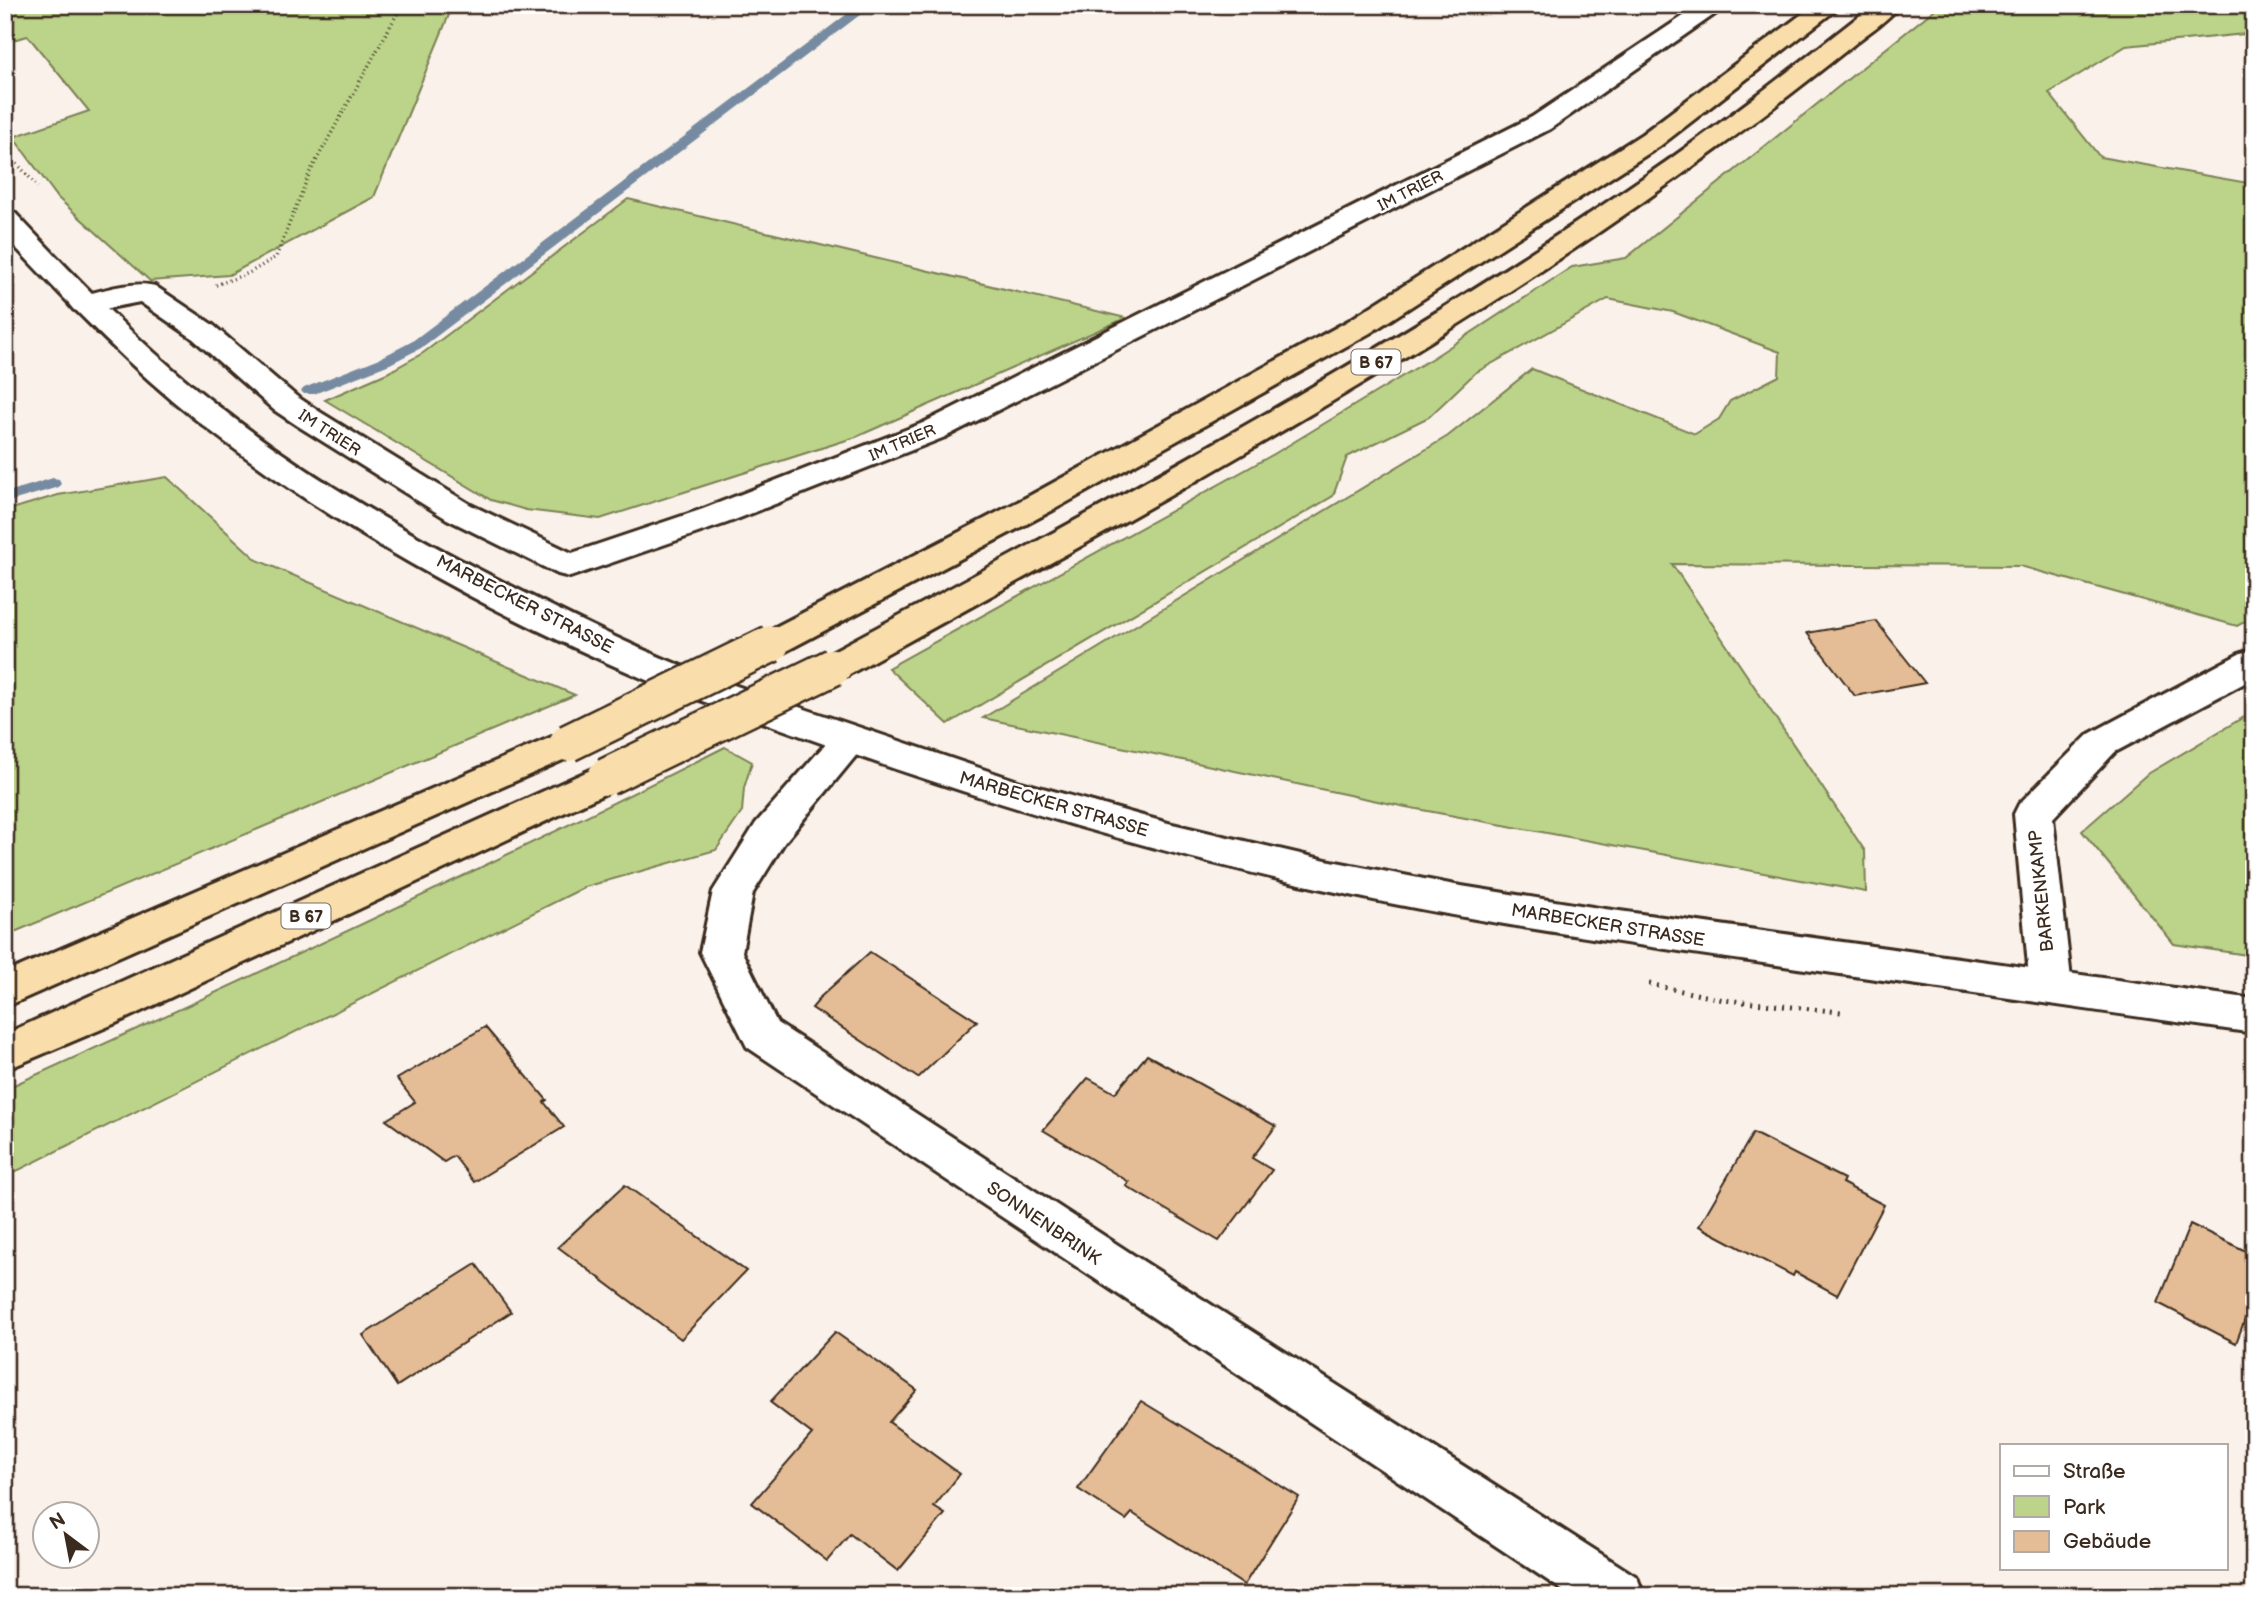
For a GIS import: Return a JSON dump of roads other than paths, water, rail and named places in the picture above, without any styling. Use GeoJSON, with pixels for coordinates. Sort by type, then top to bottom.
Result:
{"type":"FeatureCollection","features":[{"type":"Feature","properties":{"kind":"highway","name":"B 67"},"geometry":{"type":"LineString","coordinates":[[5,991],[568,743],[771,643],[1043,502],[1359,327],[1651,139],[1830,5]]}},
{"type":"Feature","properties":{"kind":"highway","name":"B 67"},"geometry":{"type":"LineString","coordinates":[[5,1053],[606,777],[833,667],[1224,451],[1489,293],[1710,143],[1829,54],[1888,5]]}},
{"type":"Feature","properties":{"kind":"street","name":"IM TRIER"},"geometry":{"type":"LineString","coordinates":[[84,304],[145,292],[202,331],[285,403],[309,419],[459,512],[570,566],[715,516],[934,430],[1541,122],[1716,5]]}},
{"type":"Feature","properties":{"kind":"street","name":"MARBECKER STRASSE"},"geometry":{"type":"LineString","coordinates":[[5,219],[84,304],[149,365],[228,429],[351,512],[495,592],[648,666],[849,741],[1029,799],[1139,829],[1221,851],[1402,891],[1582,922],[2254,1016]]}},
{"type":"Feature","properties":{"kind":"street","name":"BARKENKAMP"},"geometry":{"type":"LineString","coordinates":[[2051,988],[2033,814],[2102,743],[2254,662]]}},
{"type":"Feature","properties":{"kind":"street","name":"SONNENBRINK"},"geometry":{"type":"LineString","coordinates":[[849,741],[770,833],[733,891],[721,952],[762,1035],[1118,1271],[1618,1596]]}},
{"type":"Feature","properties":{"kind":"waterway"},"geometry":{"type":"LineString","coordinates":[[309,391],[385,361],[416,345],[867,5]]}},
{"type":"Feature","properties":{"kind":"waterway"},"geometry":{"type":"LineString","coordinates":[[5,498],[53,483]]}}]}
